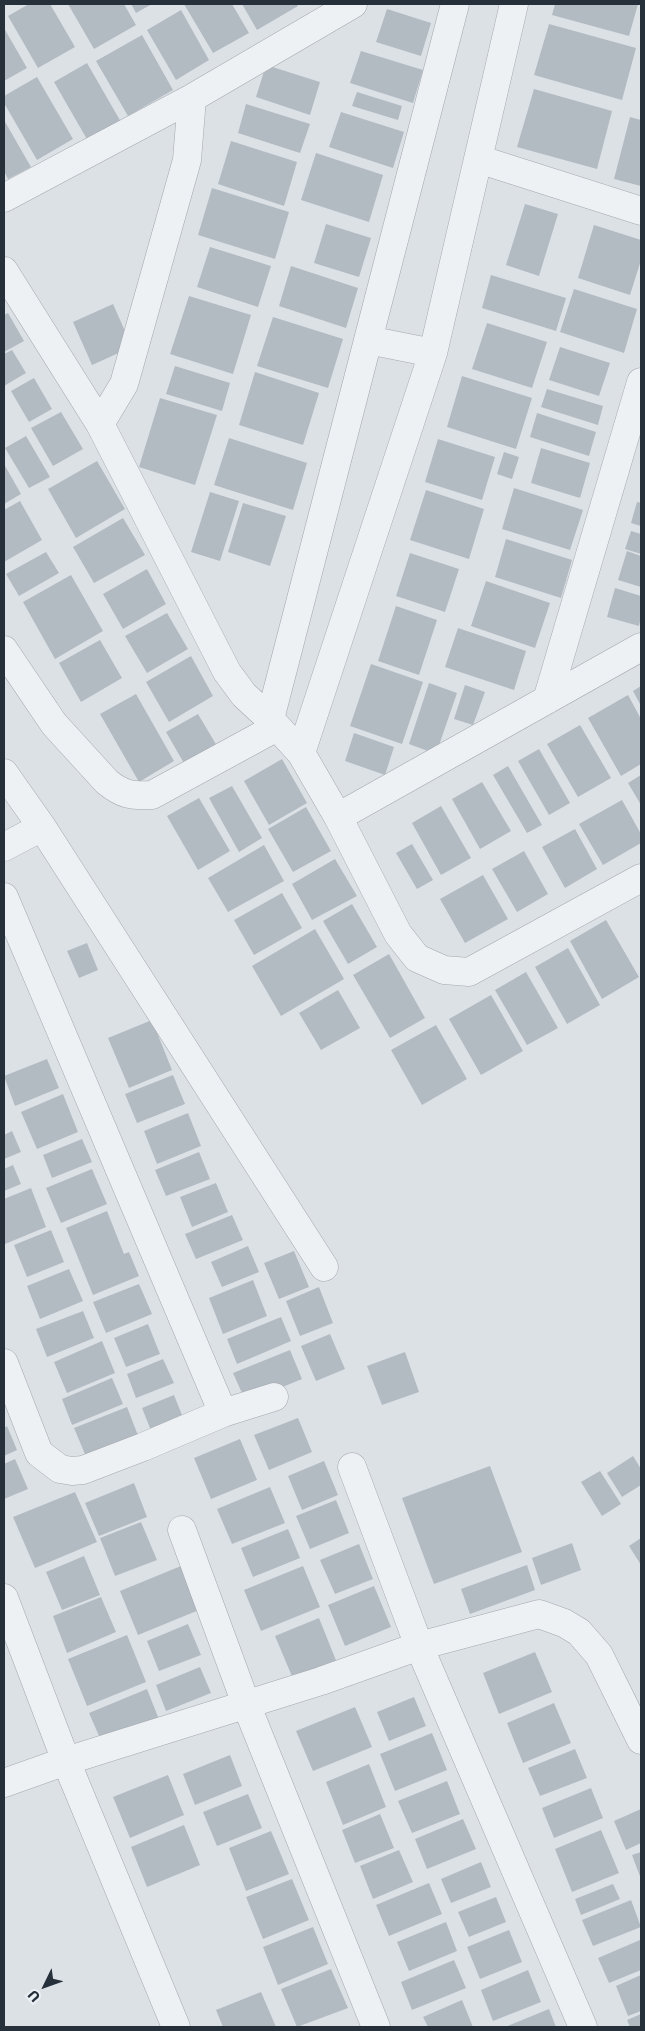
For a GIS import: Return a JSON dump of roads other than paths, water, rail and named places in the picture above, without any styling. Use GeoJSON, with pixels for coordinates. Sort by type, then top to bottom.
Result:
{"type":"FeatureCollection","features":[{"type":"Feature","properties":{"kind":"street"},"geometry":{"type":"LineString","coordinates":[[4,198],[192,98],[353,4]]}},
{"type":"Feature","properties":{"kind":"street"},"geometry":{"type":"LineString","coordinates":[[4,650],[60,731],[106,782],[116,790],[132,796],[152,795],[273,723],[368,340],[455,4]]}},
{"type":"Feature","properties":{"kind":"street"},"geometry":{"type":"LineString","coordinates":[[301,753],[432,353],[514,4]]}},
{"type":"Feature","properties":{"kind":"street"},"geometry":{"type":"LineString","coordinates":[[100,424],[124,384],[187,160],[192,98]]}},
{"type":"Feature","properties":{"kind":"street"},"geometry":{"type":"LineString","coordinates":[[478,159],[641,211]]}},
{"type":"Feature","properties":{"kind":"street"},"geometry":{"type":"LineString","coordinates":[[4,271],[100,424],[228,672],[244,695],[301,753],[338,818],[398,934],[417,958],[444,970],[469,972],[641,878]]}},
{"type":"Feature","properties":{"kind":"street"},"geometry":{"type":"LineString","coordinates":[[368,340],[432,353]]}},
{"type":"Feature","properties":{"kind":"street"},"geometry":{"type":"LineString","coordinates":[[547,700],[641,382]]}},
{"type":"Feature","properties":{"kind":"street"},"geometry":{"type":"LineString","coordinates":[[338,818],[641,647]]}},
{"type":"Feature","properties":{"kind":"street"},"geometry":{"type":"LineString","coordinates":[[4,773],[42,827],[324,1268]]}},
{"type":"Feature","properties":{"kind":"street"},"geometry":{"type":"LineString","coordinates":[[4,847],[42,827]]}},
{"type":"Feature","properties":{"kind":"street"},"geometry":{"type":"LineString","coordinates":[[4,896],[223,1413]]}},
{"type":"Feature","properties":{"kind":"street"},"geometry":{"type":"LineString","coordinates":[[4,1363],[39,1453],[60,1469],[72,1471],[83,1470],[143,1448],[223,1413],[274,1397]]}},
{"type":"Feature","properties":{"kind":"street"},"geometry":{"type":"LineString","coordinates":[[352,1467],[419,1646],[583,2027]]}},
{"type":"Feature","properties":{"kind":"street"},"geometry":{"type":"LineString","coordinates":[[182,1530],[246,1704],[376,2027]]}},
{"type":"Feature","properties":{"kind":"street"},"geometry":{"type":"LineString","coordinates":[[4,1598],[66,1761],[176,2027]]}},
{"type":"Feature","properties":{"kind":"street"},"geometry":{"type":"LineString","coordinates":[[4,1783],[66,1761],[321,1681],[419,1646],[539,1614],[564,1623],[579,1632],[599,1655],[641,1740]]}}]}
